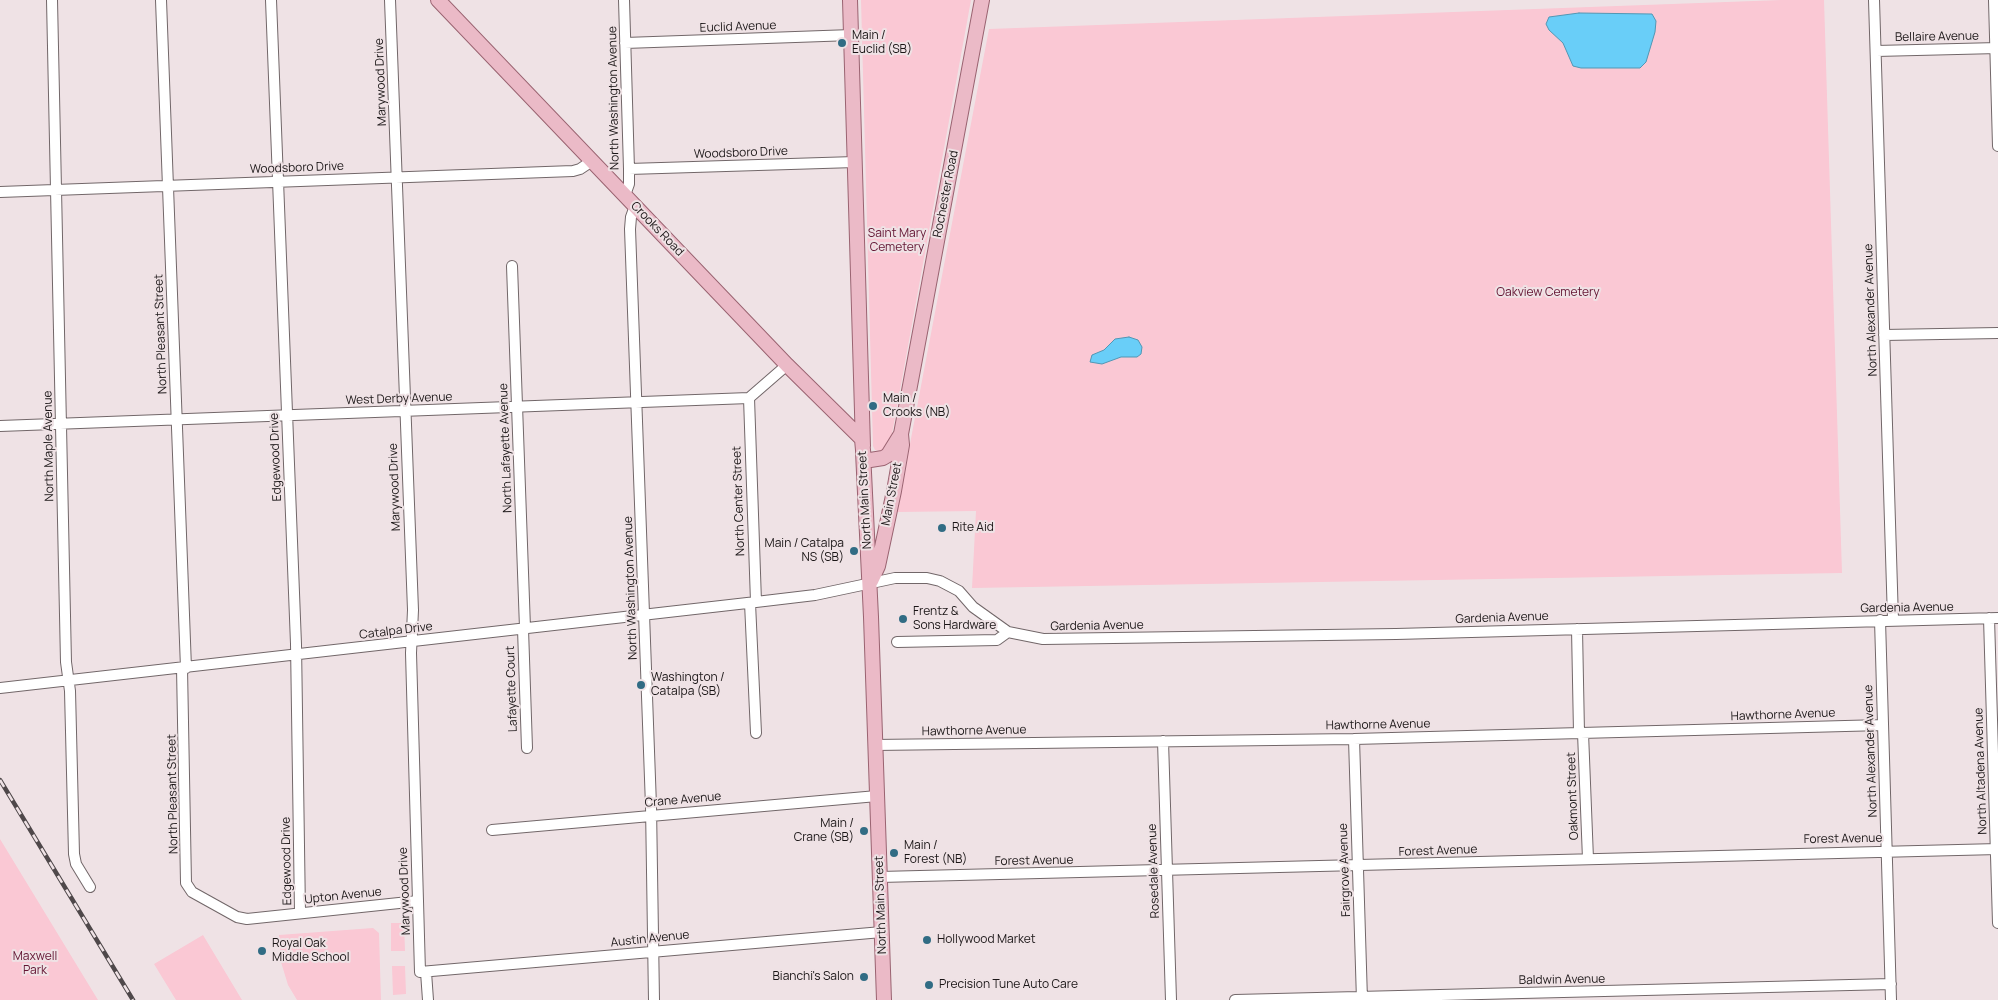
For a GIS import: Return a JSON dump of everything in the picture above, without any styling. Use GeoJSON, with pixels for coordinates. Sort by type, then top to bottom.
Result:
{"type":"FeatureCollection","features":[{"type":"Feature","properties":{"kind":"main road","name":"Crooks Road"},"geometry":{"type":"LineString","coordinates":[[438,0],[787,365],[862,439]]}},
{"type":"Feature","properties":{"kind":"main road","name":"North Main Street"},"geometry":{"type":"LineString","coordinates":[[850,0],[862,439]]}},
{"type":"Feature","properties":{"kind":"main road","name":"Rochester Road"},"geometry":{"type":"LineString","coordinates":[[864,461],[878,460],[888,455],[901,434],[982,0]]}},
{"type":"Feature","properties":{"kind":"main road","name":"Main Street"},"geometry":{"type":"LineString","coordinates":[[870,583],[878,566],[894,491],[902,445],[901,434]]}},
{"type":"Feature","properties":{"kind":"main road"},"geometry":{"type":"LineString","coordinates":[[862,439],[864,461]]}},
{"type":"Feature","properties":{"kind":"main road","name":"North Main Street"},"geometry":{"type":"LineString","coordinates":[[864,461],[884,1000]]}},
{"type":"Feature","properties":{"kind":"street","name":"North Maple Avenue"},"geometry":{"type":"LineString","coordinates":[[52,0],[61,424],[74,854],[76,864],[90,887]]}},
{"type":"Feature","properties":{"kind":"street","name":"North Pleasant Street"},"geometry":{"type":"LineString","coordinates":[[161,0],[177,420],[184,668],[186,883],[192,892],[215,905]]}},
{"type":"Feature","properties":{"kind":"street","name":"Edgewood Drive"},"geometry":{"type":"LineString","coordinates":[[271,0],[296,655],[300,913]]}},
{"type":"Feature","properties":{"kind":"street","name":"Marywood Drive"},"geometry":{"type":"LineString","coordinates":[[390,0],[405,411],[418,901],[423,972],[428,1000]]}},
{"type":"Feature","properties":{"kind":"street","name":"North Washington Avenue"},"geometry":{"type":"LineString","coordinates":[[624,0],[629,169],[629,184],[625,195]]}},
{"type":"Feature","properties":{"kind":"street","name":"North Alexander Avenue"},"geometry":{"type":"LineString","coordinates":[[1874,0],[1893,620]]}},
{"type":"Feature","properties":{"kind":"street"},"geometry":{"type":"LineString","coordinates":[[1994,0],[1998,146]]}},
{"type":"Feature","properties":{"kind":"street","name":"Euclid Avenue"},"geometry":{"type":"LineString","coordinates":[[625,43],[852,35]]}},
{"type":"Feature","properties":{"kind":"street","name":"Bellaire Avenue"},"geometry":{"type":"LineString","coordinates":[[1876,51],[1996,48]]}},
{"type":"Feature","properties":{"kind":"street","name":"Woodsboro Drive"},"geometry":{"type":"LineString","coordinates":[[0,192],[573,171],[580,170],[592,160]]}},
{"type":"Feature","properties":{"kind":"street","name":"Woodsboro Drive"},"geometry":{"type":"LineString","coordinates":[[629,169],[855,162]]}},
{"type":"Feature","properties":{"kind":"street","name":"North Washington Avenue"},"geometry":{"type":"LineString","coordinates":[[635,206],[631,216],[630,229],[651,816],[654,1000]]}},
{"type":"Feature","properties":{"kind":"street","name":"North Lafayette Avenue"},"geometry":{"type":"LineString","coordinates":[[512,266],[524,629]]}},
{"type":"Feature","properties":{"kind":"street"},"geometry":{"type":"LineString","coordinates":[[1884,335],[1998,333]]}},
{"type":"Feature","properties":{"kind":"street"},"geometry":{"type":"LineString","coordinates":[[749,398],[787,365]]}},
{"type":"Feature","properties":{"kind":"street","name":"West Derby Avenue"},"geometry":{"type":"LineString","coordinates":[[0,426],[749,398]]}},
{"type":"Feature","properties":{"kind":"street","name":"North Center Street"},"geometry":{"type":"LineString","coordinates":[[749,398],[756,733]]}},
{"type":"Feature","properties":{"kind":"street","name":"Gardenia Avenue"},"geometry":{"type":"LineString","coordinates":[[794,597],[895,578],[927,578],[940,581],[958,591],[973,607],[1008,632],[1030,638],[1051,639],[1577,629],[1994,618]]}},
{"type":"Feature","properties":{"kind":"street","name":"Catalpa Drive"},"geometry":{"type":"LineString","coordinates":[[0,688],[794,597]]}},
{"type":"Feature","properties":{"kind":"street","name":"North Altadena Avenue"},"geometry":{"type":"LineString","coordinates":[[1994,618],[1998,923]]}},
{"type":"Feature","properties":{"kind":"street","name":"North Alexander Avenue"},"geometry":{"type":"LineString","coordinates":[[1880,620],[1891,1000]]}},
{"type":"Feature","properties":{"kind":"street","name":"Lafayette Court"},"geometry":{"type":"LineString","coordinates":[[524,629],[527,748]]}},
{"type":"Feature","properties":{"kind":"street","name":"Oakmont Street"},"geometry":{"type":"LineString","coordinates":[[1577,629],[1588,858]]}},
{"type":"Feature","properties":{"kind":"street"},"geometry":{"type":"LineString","coordinates":[[897,642],[997,640],[1008,632]]}},
{"type":"Feature","properties":{"kind":"street","name":"Hawthorne Avenue"},"geometry":{"type":"LineString","coordinates":[[874,745],[1354,739],[1883,725]]}},
{"type":"Feature","properties":{"kind":"street","name":"Fairgrove Avenue"},"geometry":{"type":"LineString","coordinates":[[1354,739],[1362,998]]}},
{"type":"Feature","properties":{"kind":"street","name":"Rosedale Avenue"},"geometry":{"type":"LineString","coordinates":[[1163,741],[1171,1000]]}},
{"type":"Feature","properties":{"kind":"street","name":"Crane Avenue"},"geometry":{"type":"LineString","coordinates":[[492,830],[877,796]]}},
{"type":"Feature","properties":{"kind":"street","name":"Forest Avenue"},"geometry":{"type":"LineString","coordinates":[[880,877],[1997,848]]}},
{"type":"Feature","properties":{"kind":"street","name":"Upton Avenue"},"geometry":{"type":"LineString","coordinates":[[215,905],[242,919],[418,901]]}},
{"type":"Feature","properties":{"kind":"street","name":"Austin Avenue"},"geometry":{"type":"LineString","coordinates":[[423,972],[882,932]]}},
{"type":"Feature","properties":{"kind":"street","name":"Baldwin Avenue"},"geometry":{"type":"LineString","coordinates":[[1234,1000],[1891,984]]}},
{"type":"Feature","properties":{"kind":"green space","name":"Saint Mary Cemetery"},"geometry":{"type":"Polygon","coordinates":[[[861,0],[971,0],[892,434],[885,450],[880,451],[875,450],[873,446],[861,0]]]}},
{"type":"Feature","properties":{"kind":"green space","name":"Oakview Cemetery"},"geometry":{"type":"Polygon","coordinates":[[[1824,0],[1842,573],[972,588],[976,511],[897,512],[989,29],[1824,0]]]}},
{"type":"Feature","properties":{"kind":"green space","name":"Maxwell Park"},"geometry":{"type":"Polygon","coordinates":[[[0,839],[98,1000],[0,1000],[0,839]]]}},
{"type":"Feature","properties":{"kind":"green space"},"geometry":{"type":"Polygon","coordinates":[[[391,923],[404,923],[405,951],[391,951],[391,923]]]}},
{"type":"Feature","properties":{"kind":"green space"},"geometry":{"type":"Polygon","coordinates":[[[373,928],[379,933],[381,1000],[297,1000],[288,985],[281,962],[279,935],[373,928]]]}},
{"type":"Feature","properties":{"kind":"green space"},"geometry":{"type":"Polygon","coordinates":[[[203,935],[242,1000],[176,1000],[154,964],[203,935]]]}},
{"type":"Feature","properties":{"kind":"green space"},"geometry":{"type":"Polygon","coordinates":[[[392,966],[405,966],[406,994],[393,995],[392,966]]]}},
{"type":"Feature","properties":{"kind":"water"},"geometry":{"type":"Polygon","coordinates":[[[1579,13],[1652,14],[1656,21],[1655,32],[1646,62],[1640,68],[1581,68],[1573,66],[1563,43],[1549,30],[1546,24],[1549,17],[1579,13]]]}},
{"type":"Feature","properties":{"kind":"water"},"geometry":{"type":"Polygon","coordinates":[[[1129,337],[1138,340],[1142,347],[1141,354],[1137,357],[1121,357],[1102,364],[1090,362],[1092,355],[1104,350],[1115,339],[1129,337]]]}},
{"type":"Feature","properties":{"kind":"railway"},"geometry":{"type":"LineString","coordinates":[[0,780],[133,1000]]}},
{"type":"Feature","properties":{"kind":"place","name":"Main / Euclid (SB)"},"geometry":{"type":"Point","coordinates":[842,43]}},
{"type":"Feature","properties":{"kind":"place","name":"Main / Crooks (NB)"},"geometry":{"type":"Point","coordinates":[873,406]}},
{"type":"Feature","properties":{"kind":"place","name":"Rite Aid"},"geometry":{"type":"Point","coordinates":[942,528]}},
{"type":"Feature","properties":{"kind":"place","name":"Main / Catalpa NS (SB)"},"geometry":{"type":"Point","coordinates":[854,551]}},
{"type":"Feature","properties":{"kind":"place","name":"Frentz & Sons Hardware"},"geometry":{"type":"Point","coordinates":[903,619]}},
{"type":"Feature","properties":{"kind":"place","name":"Washington / Catalpa (SB)"},"geometry":{"type":"Point","coordinates":[641,685]}},
{"type":"Feature","properties":{"kind":"place","name":"Main / Crane (SB)"},"geometry":{"type":"Point","coordinates":[864,831]}},
{"type":"Feature","properties":{"kind":"place","name":"Main / Forest (NB)"},"geometry":{"type":"Point","coordinates":[894,853]}},
{"type":"Feature","properties":{"kind":"place","name":"Hollywood Market"},"geometry":{"type":"Point","coordinates":[927,940]}},
{"type":"Feature","properties":{"kind":"place","name":"Royal Oak Middle School"},"geometry":{"type":"Point","coordinates":[262,951]}},
{"type":"Feature","properties":{"kind":"place","name":"Bianchi's Salon"},"geometry":{"type":"Point","coordinates":[864,977]}},
{"type":"Feature","properties":{"kind":"place","name":"Precision Tune Auto Care"},"geometry":{"type":"Point","coordinates":[929,985]}}]}
